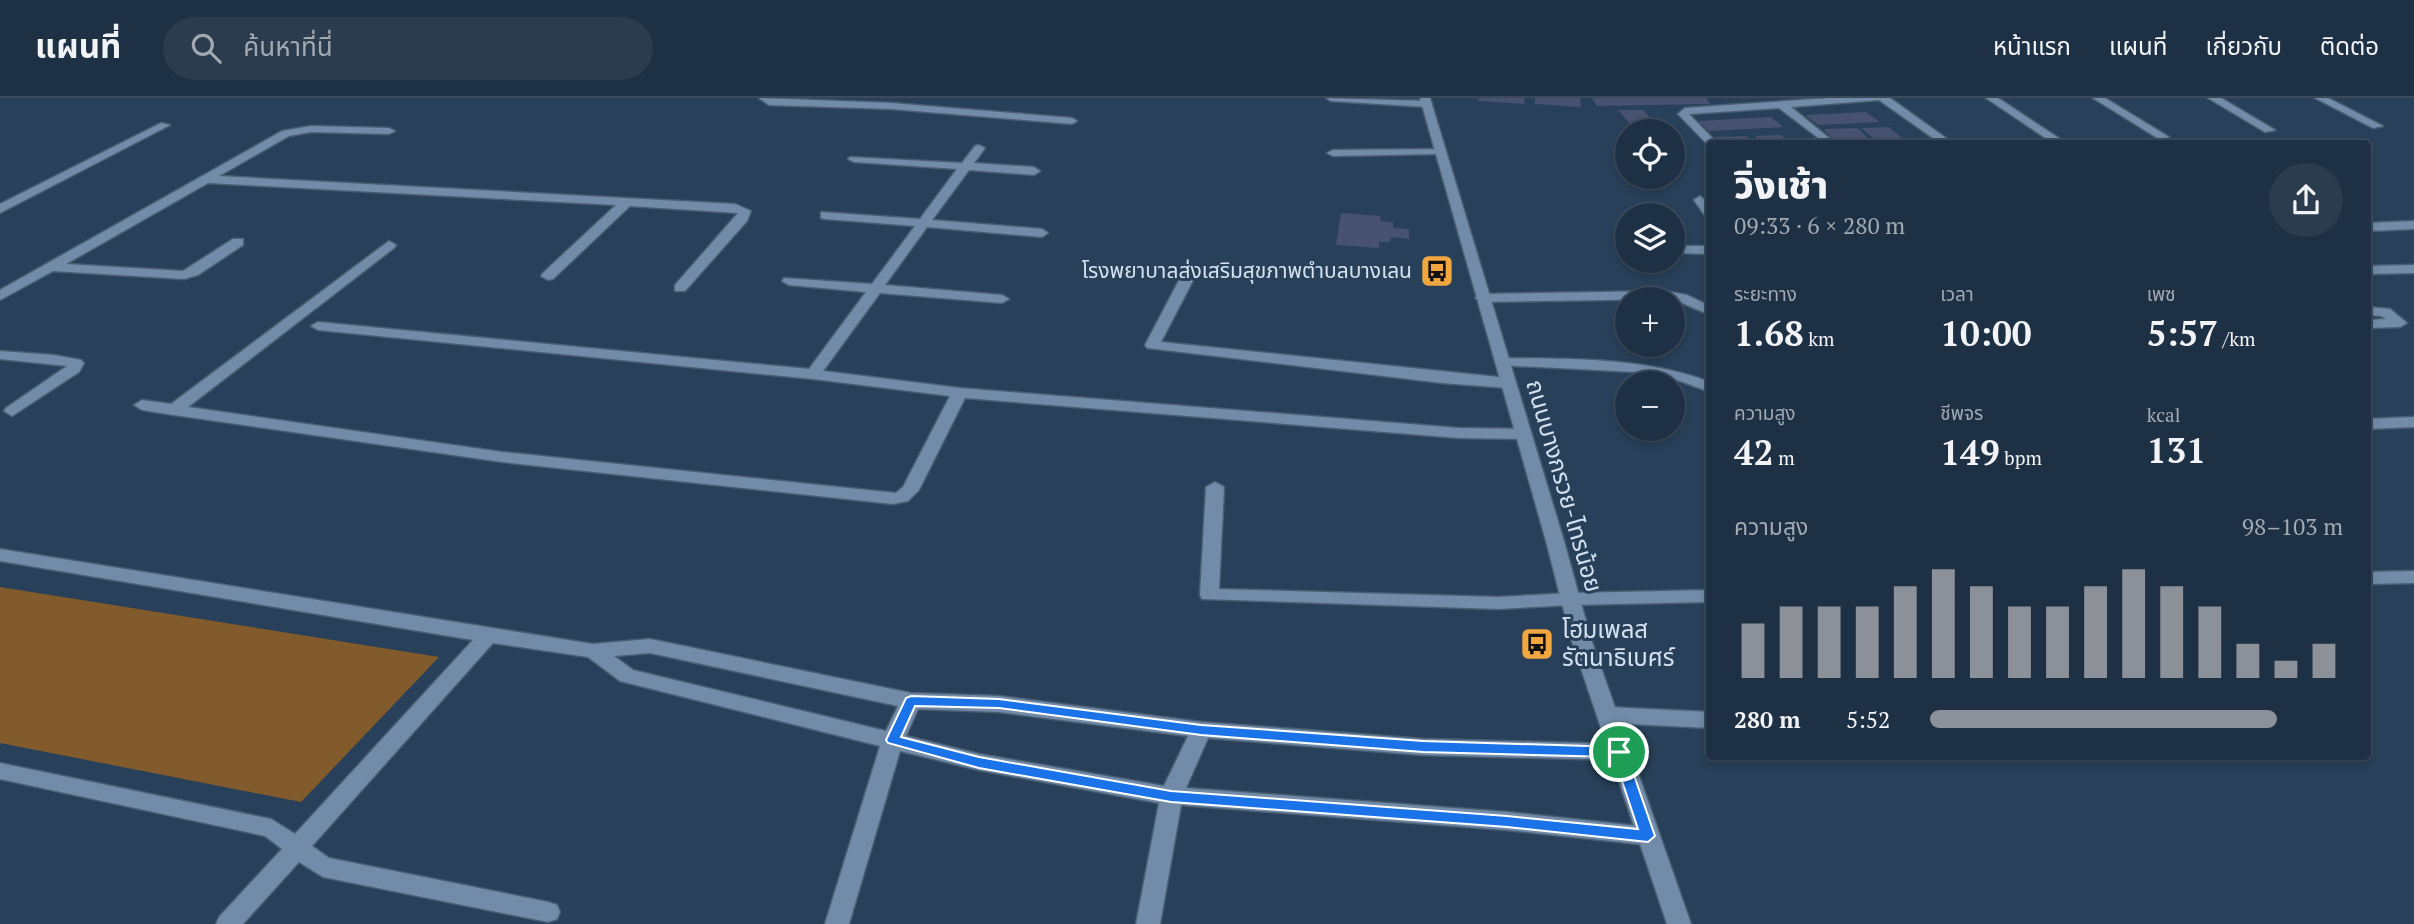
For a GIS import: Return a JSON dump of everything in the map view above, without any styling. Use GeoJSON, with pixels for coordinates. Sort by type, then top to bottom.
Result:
{"type":"FeatureCollection","features":[{"type":"Feature","properties":{"kind":"street"},"geometry":{"type":"LineString","coordinates":[[764,98],[769,102],[891,106],[1072,121]]}},
{"type":"Feature","properties":{"kind":"street"},"geometry":{"type":"LineString","coordinates":[[1331,98],[1426,101]]}},
{"type":"Feature","properties":{"kind":"street"},"geometry":{"type":"LineString","coordinates":[[1709,140],[1683,114],[1685,111],[1876,98]]}},
{"type":"Feature","properties":{"kind":"street"},"geometry":{"type":"LineString","coordinates":[[1883,98],[1943,140]]}},
{"type":"Feature","properties":{"kind":"street"},"geometry":{"type":"LineString","coordinates":[[1991,98],[2054,139]]}},
{"type":"Feature","properties":{"kind":"street"},"geometry":{"type":"LineString","coordinates":[[2098,98],[2164,137]]}},
{"type":"Feature","properties":{"kind":"street"},"geometry":{"type":"LineString","coordinates":[[2213,98],[2269,130]]}},
{"type":"Feature","properties":{"kind":"street"},"geometry":{"type":"LineString","coordinates":[[2320,98],[2377,126]]}},
{"type":"Feature","properties":{"kind":"street","name":"ถนนบางกรวย-ไทรน้อย"},"geometry":{"type":"LineString","coordinates":[[1426,101],[1581,639],[1679,924]]}},
{"type":"Feature","properties":{"kind":"street"},"geometry":{"type":"LineString","coordinates":[[1782,105],[1825,140]]}},
{"type":"Feature","properties":{"kind":"street"},"geometry":{"type":"LineString","coordinates":[[0,209],[165,125]]}},
{"type":"Feature","properties":{"kind":"street"},"geometry":{"type":"LineString","coordinates":[[0,296],[286,133],[311,129],[388,131]]}},
{"type":"Feature","properties":{"kind":"street"},"geometry":{"type":"LineString","coordinates":[[813,374],[979,148]]}},
{"type":"Feature","properties":{"kind":"street"},"geometry":{"type":"LineString","coordinates":[[1334,153],[1440,151]]}},
{"type":"Feature","properties":{"kind":"street"},"geometry":{"type":"LineString","coordinates":[[854,159],[1034,171]]}},
{"type":"Feature","properties":{"kind":"street"},"geometry":{"type":"LineString","coordinates":[[206,179],[735,208],[745,211],[743,218],[680,288]]}},
{"type":"Feature","properties":{"kind":"street"},"geometry":{"type":"LineString","coordinates":[[1700,200],[1706,208]]}},
{"type":"Feature","properties":{"kind":"street"},"geometry":{"type":"LineString","coordinates":[[548,276],[627,202]]}},
{"type":"Feature","properties":{"kind":"street"},"geometry":{"type":"LineString","coordinates":[[825,215],[1042,233]]}},
{"type":"Feature","properties":{"kind":"street"},"geometry":{"type":"LineString","coordinates":[[2371,227],[2414,225]]}},
{"type":"Feature","properties":{"kind":"street"},"geometry":{"type":"LineString","coordinates":[[51,267],[184,275],[193,272],[238,242]]}},
{"type":"Feature","properties":{"kind":"street"},"geometry":{"type":"LineString","coordinates":[[174,410],[389,244]]}},
{"type":"Feature","properties":{"kind":"street"},"geometry":{"type":"LineString","coordinates":[[1685,250],[1706,250]]}},
{"type":"Feature","properties":{"kind":"street"},"geometry":{"type":"LineString","coordinates":[[1192,269],[1152,345],[1508,383]]}},
{"type":"Feature","properties":{"kind":"street"},"geometry":{"type":"LineString","coordinates":[[2371,270],[2414,269]]}},
{"type":"Feature","properties":{"kind":"street"},"geometry":{"type":"LineString","coordinates":[[789,281],[1002,299]]}},
{"type":"Feature","properties":{"kind":"street"},"geometry":{"type":"LineString","coordinates":[[1482,298],[1665,295],[1706,309]]}},
{"type":"Feature","properties":{"kind":"street"},"geometry":{"type":"LineString","coordinates":[[2371,311],[2385,312],[2400,323],[2371,324]]}},
{"type":"Feature","properties":{"kind":"street"},"geometry":{"type":"LineString","coordinates":[[318,326],[813,374],[960,393],[1459,433],[1524,434]]}},
{"type":"Feature","properties":{"kind":"street"},"geometry":{"type":"LineString","coordinates":[[0,355],[76,363],[74,369],[12,411]]}},
{"type":"Feature","properties":{"kind":"street"},"geometry":{"type":"LineString","coordinates":[[1503,362],[1624,367],[1663,372],[1706,386]]}},
{"type":"Feature","properties":{"kind":"street"},"geometry":{"type":"LineString","coordinates":[[142,405],[502,457],[893,499],[902,498],[909,490],[960,393]]}},
{"type":"Feature","properties":{"kind":"street"},"geometry":{"type":"LineString","coordinates":[[2371,424],[2414,422]]}},
{"type":"Feature","properties":{"kind":"street"},"geometry":{"type":"LineString","coordinates":[[1215,487],[1209,595],[1498,603],[1706,596]]}},
{"type":"Feature","properties":{"kind":"street"},"geometry":{"type":"LineString","coordinates":[[0,555],[593,651],[650,646],[911,701],[999,704],[1201,730],[1423,747],[1619,752]]}},
{"type":"Feature","properties":{"kind":"street"},"geometry":{"type":"LineString","coordinates":[[2371,578],[2414,577]]}},
{"type":"Feature","properties":{"kind":"street"},"geometry":{"type":"LineString","coordinates":[[228,924],[488,636]]}},
{"type":"Feature","properties":{"kind":"street"},"geometry":{"type":"LineString","coordinates":[[593,651],[627,676],[979,762],[1171,796],[1507,821],[1648,836]]}},
{"type":"Feature","properties":{"kind":"street"},"geometry":{"type":"LineString","coordinates":[[837,924],[893,740],[911,701]]}},
{"type":"Feature","properties":{"kind":"street"},"geometry":{"type":"LineString","coordinates":[[1608,715],[1706,720]]}},
{"type":"Feature","properties":{"kind":"street"},"geometry":{"type":"LineString","coordinates":[[1148,924],[1171,796],[1201,730]]}},
{"type":"Feature","properties":{"kind":"street"},"geometry":{"type":"LineString","coordinates":[[0,771],[271,828],[323,867],[548,912]]}},
{"type":"Feature","properties":{"kind":"shaded area"},"geometry":{"type":"Polygon","coordinates":[[[0,587],[439,657],[301,802],[0,743],[0,587]]]}},
{"type":"Feature","properties":{"kind":"building"},"geometry":{"type":"Polygon","coordinates":[[[1479,98],[1525,98],[1524,104],[1478,101],[1479,98]]]}},
{"type":"Feature","properties":{"kind":"building"},"geometry":{"type":"Polygon","coordinates":[[[1535,98],[1580,98],[1581,107],[1535,104],[1535,98]]]}},
{"type":"Feature","properties":{"kind":"building"},"geometry":{"type":"Polygon","coordinates":[[[1592,98],[1706,98],[1710,104],[1597,106],[1592,98]]]}},
{"type":"Feature","properties":{"kind":"building"},"geometry":{"type":"Polygon","coordinates":[[[1618,110],[1643,110],[1651,119],[1626,119],[1618,110]]]}},
{"type":"Feature","properties":{"kind":"building"},"geometry":{"type":"Polygon","coordinates":[[[1866,112],[1880,122],[1818,125],[1805,115],[1866,112]]]}},
{"type":"Feature","properties":{"kind":"building"},"geometry":{"type":"Polygon","coordinates":[[[1771,117],[1783,127],[1709,131],[1698,121],[1771,117]]]}},
{"type":"Feature","properties":{"kind":"building"},"geometry":{"type":"Polygon","coordinates":[[[1889,127],[1904,140],[1875,140],[1861,128],[1889,127]]]}},
{"type":"Feature","properties":{"kind":"building"},"geometry":{"type":"Polygon","coordinates":[[[1858,128],[1870,140],[1834,140],[1823,129],[1858,128]]]}},
{"type":"Feature","properties":{"kind":"building"},"geometry":{"type":"Polygon","coordinates":[[[1781,135],[1787,140],[1759,140],[1755,136],[1781,135]]]}},
{"type":"Feature","properties":{"kind":"building"},"geometry":{"type":"Polygon","coordinates":[[[1746,136],[1750,140],[1718,140],[1715,137],[1746,136]]]}},
{"type":"Feature","properties":{"kind":"building"},"geometry":{"type":"Polygon","coordinates":[[[1341,213],[1381,216],[1380,221],[1393,222],[1393,228],[1409,229],[1409,239],[1391,237],[1390,242],[1379,242],[1379,248],[1336,245],[1341,213]]]}},
{"type":"Feature","properties":{"kind":"place","name":"โรงพยาบาลส่งเสริมสุขภาพตำบลบางเลน"},"geometry":{"type":"Point","coordinates":[1437,271]}},
{"type":"Feature","properties":{"kind":"place","name":"โฮมเพลส รัตนาธิเบศร์"},"geometry":{"type":"Point","coordinates":[1537,644]}},
{"type":"Feature","properties":{"kind":"route"},"geometry":{"type":"LineString","coordinates":[[911,701],[999,704],[1201,730],[1423,747],[1619,752],[1648,836],[1507,821],[1171,796],[979,762],[893,740],[911,701]]}}]}
